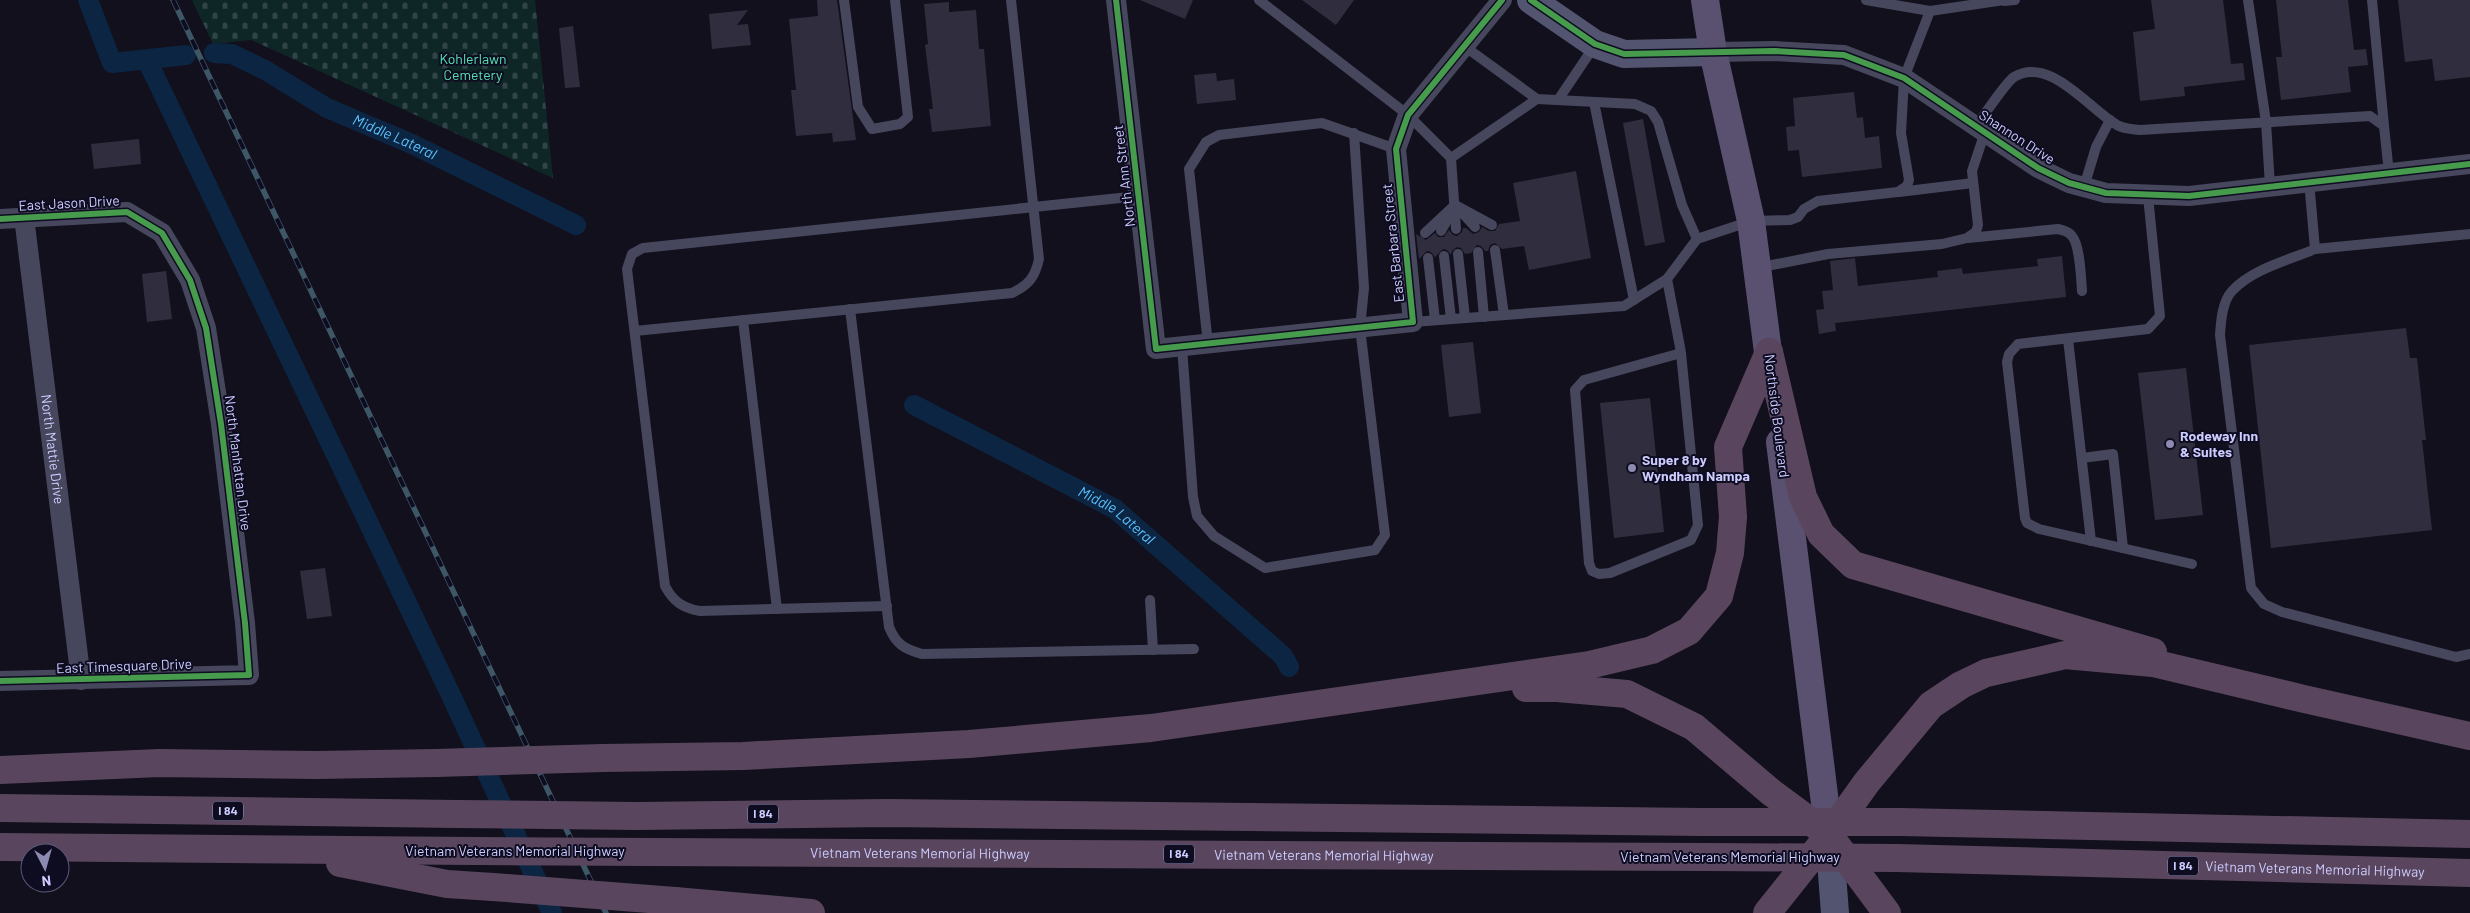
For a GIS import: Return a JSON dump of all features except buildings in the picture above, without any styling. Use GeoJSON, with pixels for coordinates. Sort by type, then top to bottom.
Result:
{"type":"FeatureCollection","features":[{"type":"Feature","properties":{"kind":"highway"},"geometry":{"type":"LineString","coordinates":[[1769,352],[1803,497],[1821,534],[1853,565],[2135,646],[2244,685]]}},
{"type":"Feature","properties":{"kind":"highway"},"geometry":{"type":"LineString","coordinates":[[0,770],[159,763],[316,765],[743,756],[969,744],[1151,728],[1589,665],[1652,650],[1689,631],[1719,596],[1730,553],[1733,517],[1728,447],[1769,352]]}},
{"type":"Feature","properties":{"kind":"highway"},"geometry":{"type":"LineString","coordinates":[[1767,913],[1830,835],[1867,782],[1930,705],[1961,685],[1986,673],[2065,655],[2153,663],[2470,736]]}},
{"type":"Feature","properties":{"kind":"highway"},"geometry":{"type":"LineString","coordinates":[[1425,688],[1557,688],[1628,694],[1694,727],[1772,794],[1830,835],[1886,913]]}},
{"type":"Feature","properties":{"kind":"highway","name":"I 84"},"geometry":{"type":"LineString","coordinates":[[0,808],[637,816],[888,813],[1702,822],[1900,822],[2470,834]]}},
{"type":"Feature","properties":{"kind":"highway","name":"Vietnam Veterans Memorial Highway"},"geometry":{"type":"LineString","coordinates":[[0,847],[1897,858],[2470,873]]}},
{"type":"Feature","properties":{"kind":"highway"},"geometry":{"type":"LineString","coordinates":[[277,850],[447,884],[811,913]]}},
{"type":"Feature","properties":{"kind":"main road","name":"Northside Boulevard"},"geometry":{"type":"LineString","coordinates":[[1705,0],[1714,52],[1751,221],[1830,835]]}},
{"type":"Feature","properties":{"kind":"street","name":"North Ann Street"},"geometry":{"type":"LineString","coordinates":[[1116,0],[1156,349],[1182,347]]}},
{"type":"Feature","properties":{"kind":"street","name":"East Barbara Street"},"geometry":{"type":"LineString","coordinates":[[1413,322],[1396,149],[1408,114],[1502,0]]}},
{"type":"Feature","properties":{"kind":"street"},"geometry":{"type":"LineString","coordinates":[[1531,0],[1595,44],[1624,54],[1714,52]]}},
{"type":"Feature","properties":{"kind":"street","name":"Shannon Drive"},"geometry":{"type":"LineString","coordinates":[[1714,52],[1774,50],[1844,54],[1904,78],[2038,168],[2069,182],[2106,193],[2189,196],[2470,164]]}},
{"type":"Feature","properties":{"kind":"street","name":"East Jason Drive"},"geometry":{"type":"LineString","coordinates":[[0,219],[127,212],[162,233],[178,260]]}},
{"type":"Feature","properties":{"kind":"street","name":"North Mattie Drive"},"geometry":{"type":"LineString","coordinates":[[24,217],[81,680]]}},
{"type":"Feature","properties":{"kind":"street","name":"North Manhattan Drive"},"geometry":{"type":"LineString","coordinates":[[178,260],[190,280],[206,328],[221,424],[245,623],[249,675]]}},
{"type":"Feature","properties":{"kind":"street"},"geometry":{"type":"LineString","coordinates":[[1182,347],[1413,322]]}},
{"type":"Feature","properties":{"kind":"street","name":"East Timesquare Drive"},"geometry":{"type":"LineString","coordinates":[[0,681],[249,675]]}},
{"type":"Feature","properties":{"kind":"street"},"geometry":{"type":"LineString","coordinates":[[1830,835],[1835,913]]}},
{"type":"Feature","properties":{"kind":"lane"},"geometry":{"type":"LineString","coordinates":[[844,0],[858,107],[872,129],[900,124],[908,117],[895,0]]}},
{"type":"Feature","properties":{"kind":"lane"},"geometry":{"type":"LineString","coordinates":[[635,331],[1012,293],[1026,286],[1035,274],[1039,259],[1011,0]]}},
{"type":"Feature","properties":{"kind":"lane"},"geometry":{"type":"LineString","coordinates":[[1259,0],[1408,114],[1452,158],[1456,229]]}},
{"type":"Feature","properties":{"kind":"lane"},"geometry":{"type":"LineString","coordinates":[[1866,0],[1930,12],[2015,0]]}},
{"type":"Feature","properties":{"kind":"lane"},"geometry":{"type":"LineString","coordinates":[[2248,0],[2266,122],[2270,186]]}},
{"type":"Feature","properties":{"kind":"lane"},"geometry":{"type":"LineString","coordinates":[[2372,0],[2389,173]]}},
{"type":"Feature","properties":{"kind":"lane"},"geometry":{"type":"LineString","coordinates":[[1898,192],[1907,186],[1909,180],[1902,133],[1904,78],[1930,12]]}},
{"type":"Feature","properties":{"kind":"lane"},"geometry":{"type":"LineString","coordinates":[[1558,100],[1595,44]]}},
{"type":"Feature","properties":{"kind":"lane"},"geometry":{"type":"LineString","coordinates":[[1464,46],[1537,99],[1635,104],[1650,112],[1658,122],[1682,205],[1697,239]]}},
{"type":"Feature","properties":{"kind":"lane"},"geometry":{"type":"LineString","coordinates":[[1967,238],[1976,232],[1978,225],[1973,182],[1974,162],[1980,129],[2014,78],[2035,72],[2055,78],[2091,103],[2118,126],[2140,130],[2370,116],[2384,126]]}},
{"type":"Feature","properties":{"kind":"lane"},"geometry":{"type":"LineString","coordinates":[[1452,158],[1537,99]]}},
{"type":"Feature","properties":{"kind":"lane"},"geometry":{"type":"LineString","coordinates":[[1594,102],[1634,300]]}},
{"type":"Feature","properties":{"kind":"lane"},"geometry":{"type":"LineString","coordinates":[[2084,187],[2096,147],[2110,120]]}},
{"type":"Feature","properties":{"kind":"lane"},"geometry":{"type":"LineString","coordinates":[[1208,344],[1189,169],[1206,142],[1219,135],[1322,123],[1396,149]]}},
{"type":"Feature","properties":{"kind":"lane"},"geometry":{"type":"LineString","coordinates":[[1182,347],[1192,497],[1197,516],[1214,536],[1265,568],[1375,550],[1385,535],[1360,328],[1364,288],[1354,133]]}},
{"type":"Feature","properties":{"kind":"lane"},"geometry":{"type":"LineString","coordinates":[[2309,181],[2315,249]]}},
{"type":"Feature","properties":{"kind":"lane"},"geometry":{"type":"LineString","coordinates":[[1413,322],[1624,306],[1667,279],[1697,239],[1751,221],[1790,220],[1798,217],[1804,209],[1818,201],[1973,182]]}},
{"type":"Feature","properties":{"kind":"lane"},"geometry":{"type":"LineString","coordinates":[[887,606],[700,611],[687,608],[672,599],[665,586],[627,269],[632,254],[643,248],[1138,196]]}},
{"type":"Feature","properties":{"kind":"lane"},"geometry":{"type":"LineString","coordinates":[[2148,196],[2159,320],[2148,329],[2018,344],[2013,348],[2007,362],[2027,523],[2039,529],[2192,564]]}},
{"type":"Feature","properties":{"kind":"lane"},"geometry":{"type":"LineString","coordinates":[[1455,205],[1492,225]]}},
{"type":"Feature","properties":{"kind":"lane"},"geometry":{"type":"LineString","coordinates":[[1455,205],[1475,227]]}},
{"type":"Feature","properties":{"kind":"lane"},"geometry":{"type":"LineString","coordinates":[[1441,231],[1455,205]]}},
{"type":"Feature","properties":{"kind":"lane"},"geometry":{"type":"LineString","coordinates":[[1425,233],[1455,205]]}},
{"type":"Feature","properties":{"kind":"lane"},"geometry":{"type":"LineString","coordinates":[[1757,268],[1828,254],[1942,244],[1967,238],[2058,229],[2072,235],[2076,244],[2082,291]]}},
{"type":"Feature","properties":{"kind":"lane"},"geometry":{"type":"LineString","coordinates":[[2470,234],[2315,249],[2254,275],[2231,291],[2221,315],[2220,335],[2251,588],[2264,604],[2282,612],[2456,657],[2470,654]]}},
{"type":"Feature","properties":{"kind":"lane"},"geometry":{"type":"LineString","coordinates":[[1495,250],[1504,315]]}},
{"type":"Feature","properties":{"kind":"lane"},"geometry":{"type":"LineString","coordinates":[[1478,252],[1484,317]]}},
{"type":"Feature","properties":{"kind":"lane"},"geometry":{"type":"LineString","coordinates":[[1458,254],[1465,318]]}},
{"type":"Feature","properties":{"kind":"lane"},"geometry":{"type":"LineString","coordinates":[[1444,256],[1451,319]]}},
{"type":"Feature","properties":{"kind":"lane"},"geometry":{"type":"LineString","coordinates":[[1428,258],[1435,320]]}},
{"type":"Feature","properties":{"kind":"lane"},"geometry":{"type":"LineString","coordinates":[[1667,279],[1681,353],[1698,525],[1691,540],[1610,573],[1599,574],[1592,571],[1589,563],[1575,390],[1584,380],[1681,353]]}},
{"type":"Feature","properties":{"kind":"lane"},"geometry":{"type":"LineString","coordinates":[[850,309],[889,627],[895,641],[906,650],[922,654],[1194,649]]}},
{"type":"Feature","properties":{"kind":"lane"},"geometry":{"type":"LineString","coordinates":[[743,320],[777,609]]}},
{"type":"Feature","properties":{"kind":"lane"},"geometry":{"type":"LineString","coordinates":[[2068,339],[2091,541]]}},
{"type":"Feature","properties":{"kind":"lane"},"geometry":{"type":"LineString","coordinates":[[2082,458],[2113,454],[2123,548]]}},
{"type":"Feature","properties":{"kind":"lane"},"geometry":{"type":"LineString","coordinates":[[1150,600],[1154,650]]}},
{"type":"Feature","properties":{"kind":"green space","name":"Kohlerlawn Cemetery"},"geometry":{"type":"Polygon","coordinates":[[[192,0],[535,0],[553,178],[251,40],[213,44],[192,0]]]}},
{"type":"Feature","properties":{"kind":"waterway","name":"Middle Lateral"},"geometry":{"type":"LineString","coordinates":[[88,0],[112,63],[186,55]]}},
{"type":"Feature","properties":{"kind":"waterway","name":"Middle Lateral"},"geometry":{"type":"LineString","coordinates":[[214,53],[232,54],[265,70],[327,108],[412,144],[576,225]]}},
{"type":"Feature","properties":{"kind":"waterway"},"geometry":{"type":"LineString","coordinates":[[147,60],[449,691],[552,913]]}},
{"type":"Feature","properties":{"kind":"waterway","name":"Middle Lateral"},"geometry":{"type":"LineString","coordinates":[[914,405],[1115,509],[1283,656],[1289,667]]}},
{"type":"Feature","properties":{"kind":"railway"},"geometry":{"type":"LineString","coordinates":[[173,0],[606,913]]}},
{"type":"Feature","properties":{"kind":"cycle path"},"geometry":{"type":"LineString","coordinates":[[1116,0],[1156,349],[1413,322],[1396,149],[1408,115],[1502,0]]}},
{"type":"Feature","properties":{"kind":"cycle path"},"geometry":{"type":"LineString","coordinates":[[1531,0],[1595,44],[1624,54],[1774,51],[1844,55],[1904,78],[2038,168],[2069,183],[2106,193],[2189,196],[2470,164]]}},
{"type":"Feature","properties":{"kind":"cycle path"},"geometry":{"type":"LineString","coordinates":[[0,219],[127,212],[162,233],[190,280],[206,328],[221,424],[245,623],[249,675],[0,681]]}},
{"type":"Feature","properties":{"kind":"place","name":"Rodeway Inn & Suites"},"geometry":{"type":"Point","coordinates":[2170,444]}},
{"type":"Feature","properties":{"kind":"place","name":"Super 8 by Wyndham Nampa"},"geometry":{"type":"Point","coordinates":[1632,468]}}]}
